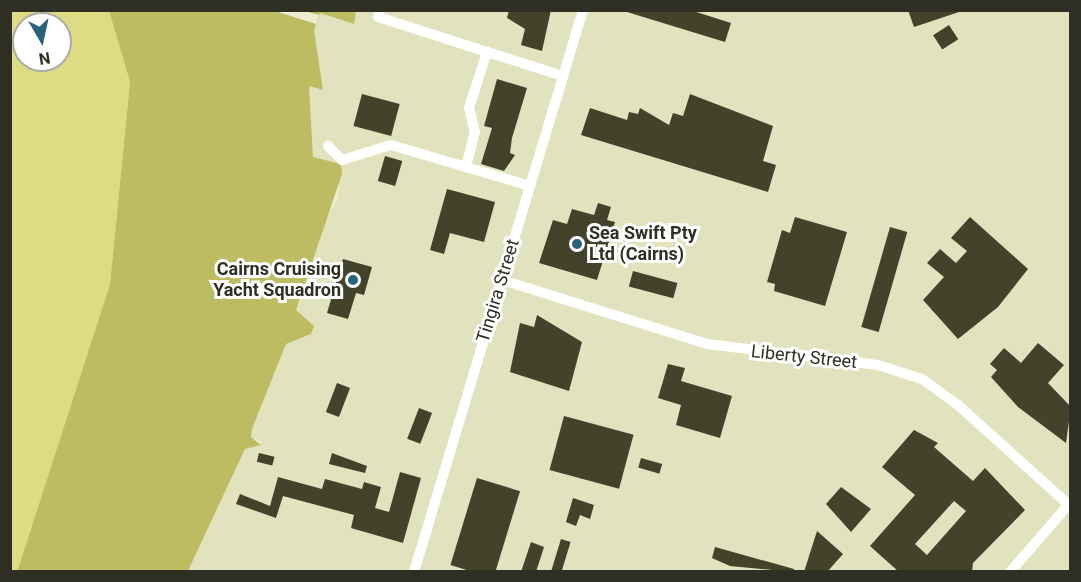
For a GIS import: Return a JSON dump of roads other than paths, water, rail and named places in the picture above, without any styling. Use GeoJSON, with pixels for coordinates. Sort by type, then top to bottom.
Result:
{"type":"FeatureCollection","features":[{"type":"Feature","properties":{"kind":"street"},"geometry":{"type":"LineString","coordinates":[[380,10],[378,17],[563,76]]}},
{"type":"Feature","properties":{"kind":"street","name":"Tingira Street"},"geometry":{"type":"LineString","coordinates":[[414,572],[583,10]]}},
{"type":"Feature","properties":{"kind":"street"},"geometry":{"type":"LineString","coordinates":[[466,168],[475,132],[469,108],[487,52]]}},
{"type":"Feature","properties":{"kind":"street"},"geometry":{"type":"LineString","coordinates":[[328,146],[342,160],[391,145],[530,186]]}},
{"type":"Feature","properties":{"kind":"street","name":"Liberty Street"},"geometry":{"type":"LineString","coordinates":[[502,280],[707,344],[856,362],[922,380],[958,405],[1070,504]]}},
{"type":"Feature","properties":{"kind":"street"},"geometry":{"type":"LineString","coordinates":[[1010,572],[1070,504]]}},
{"type":"Feature","properties":{"kind":"place","name":"Sea Swift Pty Ltd (Cairns)"},"geometry":{"type":"Point","coordinates":[577,244]}},
{"type":"Feature","properties":{"kind":"place","name":"Cairns Cruising Yacht Squadron"},"geometry":{"type":"Point","coordinates":[353,280]}}]}
